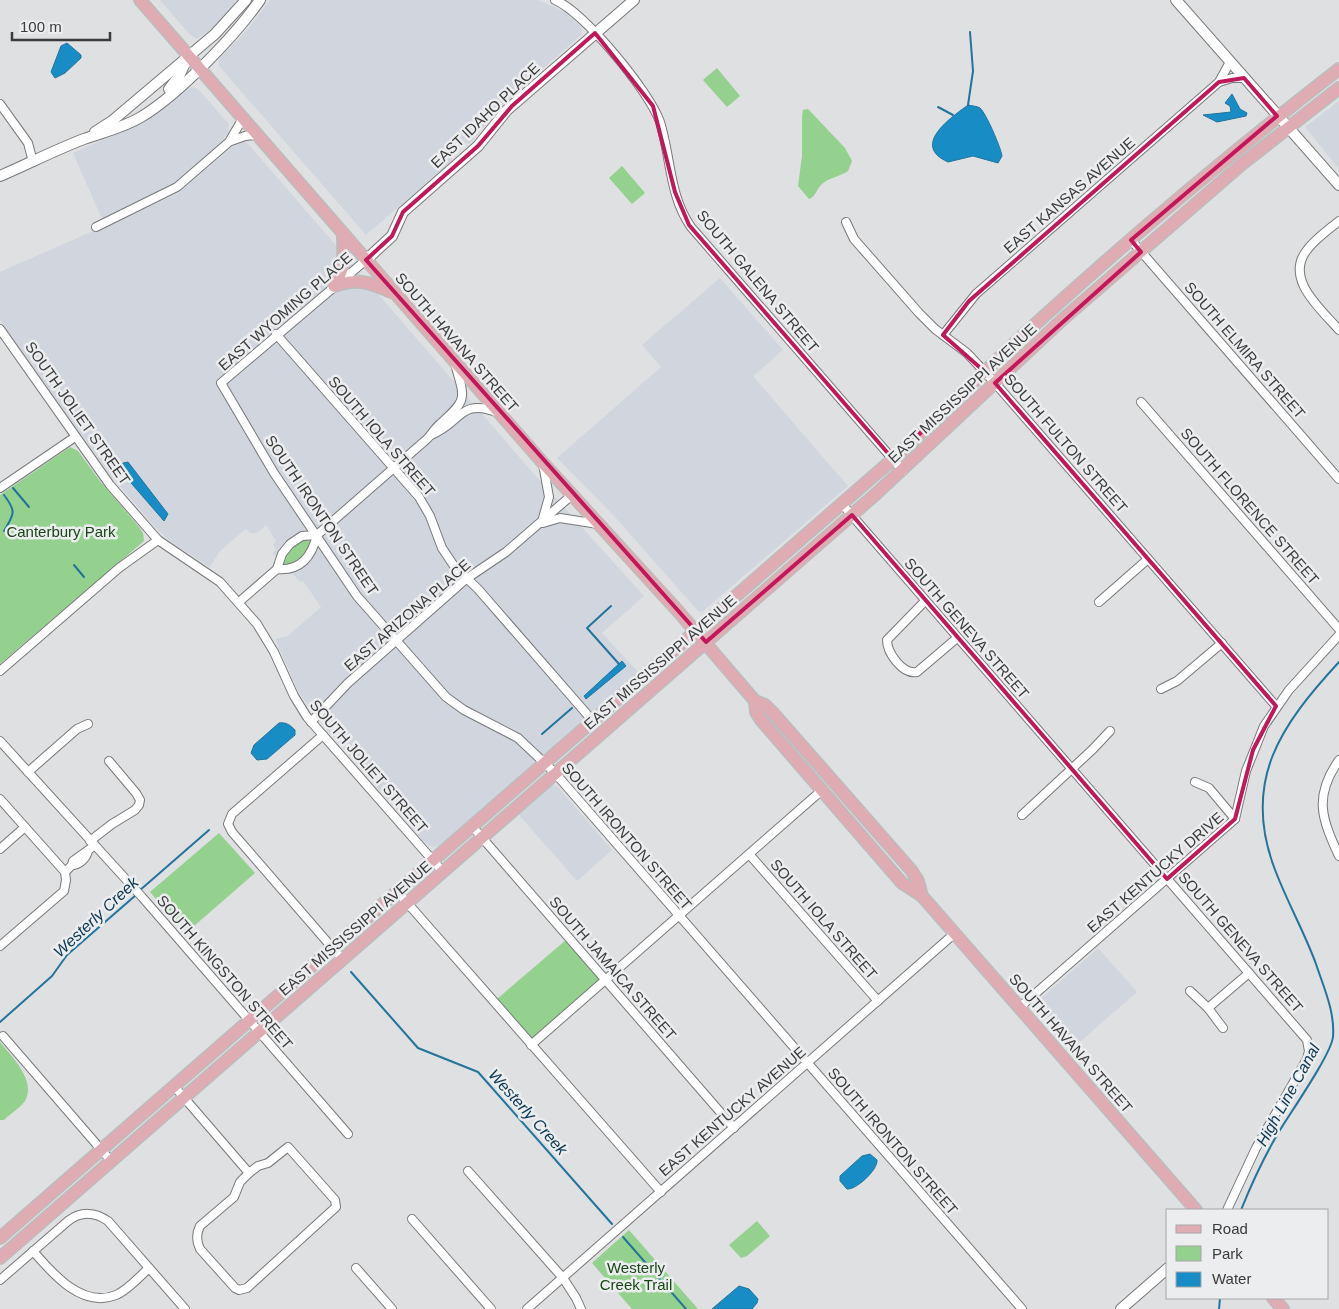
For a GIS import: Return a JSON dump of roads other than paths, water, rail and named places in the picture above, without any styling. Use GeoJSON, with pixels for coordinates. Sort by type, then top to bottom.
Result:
{"type":"FeatureCollection","features":[{"type":"Feature","properties":{"kind":"main road","name":"SOUTH HAVANA STREET"},"geometry":{"type":"LineString","coordinates":[[140,0],[543,463],[706,642],[755,701],[771,710],[844,793],[916,877],[922,896]]}},
{"type":"Feature","properties":{"kind":"main road","name":"EAST MISSISSIPPI AVENUE"},"geometry":{"type":"LineString","coordinates":[[0,1238],[396,890],[893,459],[1042,318],[1131,240],[1277,116],[1339,68]]}},
{"type":"Feature","properties":{"kind":"main road","name":"EAST MISSISSIPPI AVENUE"},"geometry":{"type":"LineString","coordinates":[[0,1258],[902,471],[1048,333],[1287,128],[1339,88]]}},
{"type":"Feature","properties":{"kind":"main road"},"geometry":{"type":"LineString","coordinates":[[334,286],[340,276],[343,265],[343,233]]}},
{"type":"Feature","properties":{"kind":"main road"},"geometry":{"type":"LineString","coordinates":[[334,286],[358,280],[372,283],[396,294]]}},
{"type":"Feature","properties":{"kind":"main road","name":"SOUTH HAVANA STREET"},"geometry":{"type":"LineString","coordinates":[[755,701],[756,712],[761,720],[802,769],[902,883],[922,896],[1195,1209]]}},
{"type":"Feature","properties":{"kind":"main road"},"geometry":{"type":"LineString","coordinates":[[802,769],[816,775],[827,774]]}},
{"type":"Feature","properties":{"kind":"main road"},"geometry":{"type":"LineString","coordinates":[[822,791],[829,790],[844,793]]}},
{"type":"Feature","properties":{"kind":"main road"},"geometry":{"type":"LineString","coordinates":[[868,845],[891,848]]}},
{"type":"Feature","properties":{"kind":"main road"},"geometry":{"type":"LineString","coordinates":[[1274,1299],[1283,1309]]}},
{"type":"Feature","properties":{"kind":"street"},"geometry":{"type":"LineString","coordinates":[[84,139],[112,121],[225,25],[246,0]]}},
{"type":"Feature","properties":{"kind":"street"},"geometry":{"type":"LineString","coordinates":[[0,176],[84,139],[140,118],[199,68],[235,32],[260,0]]}},
{"type":"Feature","properties":{"kind":"street","name":"SOUTH GALENA STREET"},"geometry":{"type":"LineString","coordinates":[[555,0],[575,12],[640,87],[653,106],[662,128],[676,197],[690,224],[902,471]]}},
{"type":"Feature","properties":{"kind":"street","name":"EAST IDAHO PLACE"},"geometry":{"type":"LineString","coordinates":[[366,260],[392,236],[403,212],[478,146],[512,106],[634,0]]}},
{"type":"Feature","properties":{"kind":"street"},"geometry":{"type":"LineString","coordinates":[[1176,0],[1339,185]]}},
{"type":"Feature","properties":{"kind":"street"},"geometry":{"type":"LineString","coordinates":[[140,118],[174,83],[188,56]]}},
{"type":"Feature","properties":{"kind":"street","name":"EAST KANSAS AVENUE"},"geometry":{"type":"LineString","coordinates":[[943,335],[976,294],[1219,82],[1230,62]]}},
{"type":"Feature","properties":{"kind":"street"},"geometry":{"type":"LineString","coordinates":[[1219,82],[1232,78],[1244,78]]}},
{"type":"Feature","properties":{"kind":"street"},"geometry":{"type":"LineString","coordinates":[[0,104],[28,143],[33,162]]}},
{"type":"Feature","properties":{"kind":"street"},"geometry":{"type":"LineString","coordinates":[[229,142],[243,118]]}},
{"type":"Feature","properties":{"kind":"street"},"geometry":{"type":"LineString","coordinates":[[96,228],[172,190],[229,142],[245,136],[258,135]]}},
{"type":"Feature","properties":{"kind":"street"},"geometry":{"type":"LineString","coordinates":[[1339,220],[1305,251],[1300,273],[1305,290],[1339,330]]}},
{"type":"Feature","properties":{"kind":"street","name":"SOUTH FULTON STREET"},"geometry":{"type":"LineString","coordinates":[[846,222],[854,239],[923,318],[963,349],[985,372],[1276,706]]}},
{"type":"Feature","properties":{"kind":"street","name":"SOUTH ELMIRA STREET"},"geometry":{"type":"LineString","coordinates":[[1131,240],[1339,479]]}},
{"type":"Feature","properties":{"kind":"street","name":"EAST WYOMING PLACE"},"geometry":{"type":"LineString","coordinates":[[221,383],[276,334],[366,260]]}},
{"type":"Feature","properties":{"kind":"street","name":"SOUTH JOLIET STREET"},"geometry":{"type":"LineString","coordinates":[[0,330],[101,474],[158,540],[214,576],[239,602],[268,640],[296,699],[311,722],[443,872]]}},
{"type":"Feature","properties":{"kind":"street","name":"SOUTH IOLA STREET"},"geometry":{"type":"LineString","coordinates":[[276,334],[422,501],[430,516],[444,553],[466,579],[478,589],[592,720]]}},
{"type":"Feature","properties":{"kind":"street"},"geometry":{"type":"LineString","coordinates":[[277,569],[292,568],[307,559],[312,552],[317,535],[431,435],[461,402],[462,391],[454,361]]}},
{"type":"Feature","properties":{"kind":"street","name":"SOUTH IRONTON STREET"},"geometry":{"type":"LineString","coordinates":[[221,383],[274,473],[351,587],[397,641],[451,700],[469,712],[515,736],[555,773],[1022,1309]]}},
{"type":"Feature","properties":{"kind":"street","name":"SOUTH FLORENCE STREET"},"geometry":{"type":"LineString","coordinates":[[1141,402],[1339,629]]}},
{"type":"Feature","properties":{"kind":"street"},"geometry":{"type":"LineString","coordinates":[[431,435],[441,431],[471,408],[483,408],[500,414]]}},
{"type":"Feature","properties":{"kind":"street"},"geometry":{"type":"LineString","coordinates":[[1,484],[75,437]]}},
{"type":"Feature","properties":{"kind":"street"},"geometry":{"type":"LineString","coordinates":[[537,525],[546,513],[549,503],[543,463]]}},
{"type":"Feature","properties":{"kind":"street","name":"EAST ARIZONA PLACE"},"geometry":{"type":"LineString","coordinates":[[311,722],[342,688],[466,579],[498,559],[572,495]]}},
{"type":"Feature","properties":{"kind":"street","name":"SOUTH GENEVA STREET"},"geometry":{"type":"LineString","coordinates":[[842,504],[1299,1029],[1309,1045],[1307,1059],[1256,1148],[1226,1209]]}},
{"type":"Feature","properties":{"kind":"street"},"geometry":{"type":"LineString","coordinates":[[537,525],[560,518],[600,525]]}},
{"type":"Feature","properties":{"kind":"street"},"geometry":{"type":"LineString","coordinates":[[239,602],[277,569],[282,554],[290,544],[302,536],[317,535]]}},
{"type":"Feature","properties":{"kind":"street"},"geometry":{"type":"LineString","coordinates":[[0,671],[119,568],[158,540]]}},
{"type":"Feature","properties":{"kind":"street"},"geometry":{"type":"LineString","coordinates":[[1099,602],[1148,559]]}},
{"type":"Feature","properties":{"kind":"street"},"geometry":{"type":"LineString","coordinates":[[926,601],[886,640],[889,651],[895,659],[908,671],[917,672],[957,638]]}},
{"type":"Feature","properties":{"kind":"street","name":"EAST KENTUCKY DRIVE"},"geometry":{"type":"LineString","coordinates":[[1020,1008],[1235,820],[1253,750],[1264,726],[1276,706],[1339,636]]}},
{"type":"Feature","properties":{"kind":"street"},"geometry":{"type":"LineString","coordinates":[[1161,688],[1177,681],[1222,643]]}},
{"type":"Feature","properties":{"kind":"street"},"geometry":{"type":"LineString","coordinates":[[28,772],[77,729],[88,724]]}},
{"type":"Feature","properties":{"kind":"street"},"geometry":{"type":"LineString","coordinates":[[1022,815],[1110,731]]}},
{"type":"Feature","properties":{"kind":"street"},"geometry":{"type":"LineString","coordinates":[[323,735],[232,814],[228,824],[233,833],[342,960]]}},
{"type":"Feature","properties":{"kind":"street","name":"SOUTH KINGSTON STREET"},"geometry":{"type":"LineString","coordinates":[[0,740],[91,846],[142,897],[348,1134]]}},
{"type":"Feature","properties":{"kind":"street"},"geometry":{"type":"LineString","coordinates":[[1339,760],[1329,779],[1322,812],[1339,856]]}},
{"type":"Feature","properties":{"kind":"street"},"geometry":{"type":"LineString","coordinates":[[64,872],[112,824],[135,810],[139,805],[140,800],[136,793],[109,761]]}},
{"type":"Feature","properties":{"kind":"street"},"geometry":{"type":"LineString","coordinates":[[1196,782],[1208,788],[1235,820]]}},
{"type":"Feature","properties":{"kind":"street"},"geometry":{"type":"LineString","coordinates":[[532,1044],[822,791]]}},
{"type":"Feature","properties":{"kind":"street"},"geometry":{"type":"LineString","coordinates":[[0,799],[64,872],[66,880],[64,891],[0,946]]}},
{"type":"Feature","properties":{"kind":"street","name":"SOUTH JAMAICA STREET"},"geometry":{"type":"LineString","coordinates":[[471,825],[734,1128]]}},
{"type":"Feature","properties":{"kind":"street"},"geometry":{"type":"LineString","coordinates":[[0,849],[25,827]]}},
{"type":"Feature","properties":{"kind":"street","name":"SOUTH IOLA STREET"},"geometry":{"type":"LineString","coordinates":[[749,854],[878,1001]]}},
{"type":"Feature","properties":{"kind":"street"},"geometry":{"type":"LineString","coordinates":[[396,890],[661,1192]]}},
{"type":"Feature","properties":{"kind":"street","name":"EAST KENTUCKY AVENUE"},"geometry":{"type":"LineString","coordinates":[[527,1309],[955,933]]}},
{"type":"Feature","properties":{"kind":"street"},"geometry":{"type":"LineString","coordinates":[[1208,1008],[1249,973]]}},
{"type":"Feature","properties":{"kind":"street"},"geometry":{"type":"LineString","coordinates":[[1190,991],[1208,1008],[1222,1028]]}},
{"type":"Feature","properties":{"kind":"street"},"geometry":{"type":"LineString","coordinates":[[3,1036],[111,1160]]}},
{"type":"Feature","properties":{"kind":"street"},"geometry":{"type":"LineString","coordinates":[[174,1086],[249,1173]]}},
{"type":"Feature","properties":{"kind":"street"},"geometry":{"type":"LineString","coordinates":[[288,1148],[336,1204],[334,1211],[247,1288],[239,1290],[234,1288],[200,1249],[196,1237],[200,1226],[234,1197],[240,1182],[249,1173],[258,1166],[268,1163],[288,1148]]}},
{"type":"Feature","properties":{"kind":"street"},"geometry":{"type":"LineString","coordinates":[[468,1170],[563,1278],[581,1309]]}},
{"type":"Feature","properties":{"kind":"street"},"geometry":{"type":"LineString","coordinates":[[0,1280],[72,1218],[91,1214],[108,1221],[185,1309]]}},
{"type":"Feature","properties":{"kind":"street"},"geometry":{"type":"LineString","coordinates":[[412,1219],[491,1309]]}},
{"type":"Feature","properties":{"kind":"street"},"geometry":{"type":"LineString","coordinates":[[33,1251],[65,1286],[102,1299],[120,1293],[149,1268]]}},
{"type":"Feature","properties":{"kind":"street"},"geometry":{"type":"LineString","coordinates":[[356,1268],[392,1309]]}},
{"type":"Feature","properties":{"kind":"street"},"geometry":{"type":"LineString","coordinates":[[1121,1309],[1166,1270]]}},
{"type":"Feature","properties":{"kind":"water"},"geometry":{"type":"Polygon","coordinates":[[[67,43],[81,55],[81,58],[65,73],[55,78],[51,72],[61,46],[67,43]]]}},
{"type":"Feature","properties":{"kind":"water"},"geometry":{"type":"Polygon","coordinates":[[[1232,94],[1240,109],[1247,113],[1246,116],[1217,122],[1203,115],[1231,112],[1230,106],[1225,103],[1232,94]]]}},
{"type":"Feature","properties":{"kind":"water"},"geometry":{"type":"Polygon","coordinates":[[[968,105],[980,108],[986,116],[1001,152],[1002,156],[998,163],[973,156],[948,162],[937,155],[933,148],[933,140],[938,132],[968,105]]]}},
{"type":"Feature","properties":{"kind":"water"},"geometry":{"type":"Polygon","coordinates":[[[128,462],[168,514],[164,521],[119,469],[123,463],[128,462]]]}},
{"type":"Feature","properties":{"kind":"water"},"geometry":{"type":"Polygon","coordinates":[[[622,661],[626,666],[586,699],[584,696],[622,661]]]}},
{"type":"Feature","properties":{"kind":"water"},"geometry":{"type":"Polygon","coordinates":[[[279,723],[286,723],[295,730],[295,735],[267,759],[257,760],[251,753],[254,745],[279,723]]]}},
{"type":"Feature","properties":{"kind":"water"},"geometry":{"type":"Polygon","coordinates":[[[870,1154],[877,1160],[874,1169],[861,1183],[847,1189],[840,1181],[840,1176],[862,1156],[870,1154]]]}},
{"type":"Feature","properties":{"kind":"water"},"geometry":{"type":"Polygon","coordinates":[[[739,1286],[749,1289],[758,1299],[752,1309],[712,1309],[739,1286]]]}},
{"type":"Feature","properties":{"kind":"waterway"},"geometry":{"type":"LineString","coordinates":[[968,105],[973,71],[970,32]]}},
{"type":"Feature","properties":{"kind":"waterway"},"geometry":{"type":"LineString","coordinates":[[938,107],[953,115]]}},
{"type":"Feature","properties":{"kind":"waterway"},"geometry":{"type":"LineString","coordinates":[[13,488],[29,507]]}},
{"type":"Feature","properties":{"kind":"waterway"},"geometry":{"type":"LineString","coordinates":[[4,495],[11,505],[13,513],[4,531]]}},
{"type":"Feature","properties":{"kind":"waterway"},"geometry":{"type":"LineString","coordinates":[[74,565],[84,577]]}},
{"type":"Feature","properties":{"kind":"waterway"},"geometry":{"type":"LineString","coordinates":[[611,606],[587,628],[619,664]]}},
{"type":"Feature","properties":{"kind":"waterway","name":"High Line Canal"},"geometry":{"type":"LineString","coordinates":[[1241,1209],[1267,1153],[1325,1057],[1333,1037],[1331,1009],[1311,952],[1274,867],[1265,836],[1262,807],[1265,781],[1273,756],[1285,732],[1300,708],[1339,662]]}},
{"type":"Feature","properties":{"kind":"waterway"},"geometry":{"type":"LineString","coordinates":[[542,734],[572,708]]}},
{"type":"Feature","properties":{"kind":"waterway","name":"Westerly Creek"},"geometry":{"type":"LineString","coordinates":[[139,891],[209,830]]}},
{"type":"Feature","properties":{"kind":"waterway","name":"Westerly Creek"},"geometry":{"type":"LineString","coordinates":[[0,1022],[52,976],[67,955],[136,895]]}},
{"type":"Feature","properties":{"kind":"waterway","name":"Westerly Creek"},"geometry":{"type":"LineString","coordinates":[[351,972],[418,1048],[478,1072],[612,1224]]}},
{"type":"Feature","properties":{"kind":"waterway","name":"Westerly Creek"},"geometry":{"type":"LineString","coordinates":[[623,1237],[686,1309]]}},
{"type":"Feature","properties":{"kind":"waterway","name":"High Line Canal"},"geometry":{"type":"LineString","coordinates":[[1219,1309],[1220,1299]]}},
{"type":"Feature","properties":{"kind":"park label","name":"Canterbury Park"},"geometry":{"type":"Point","coordinates":[61,531]}},
{"type":"Feature","properties":{"kind":"park label","name":"Westerly Creek Trail"},"geometry":{"type":"Point","coordinates":[636,1276]}}]}
